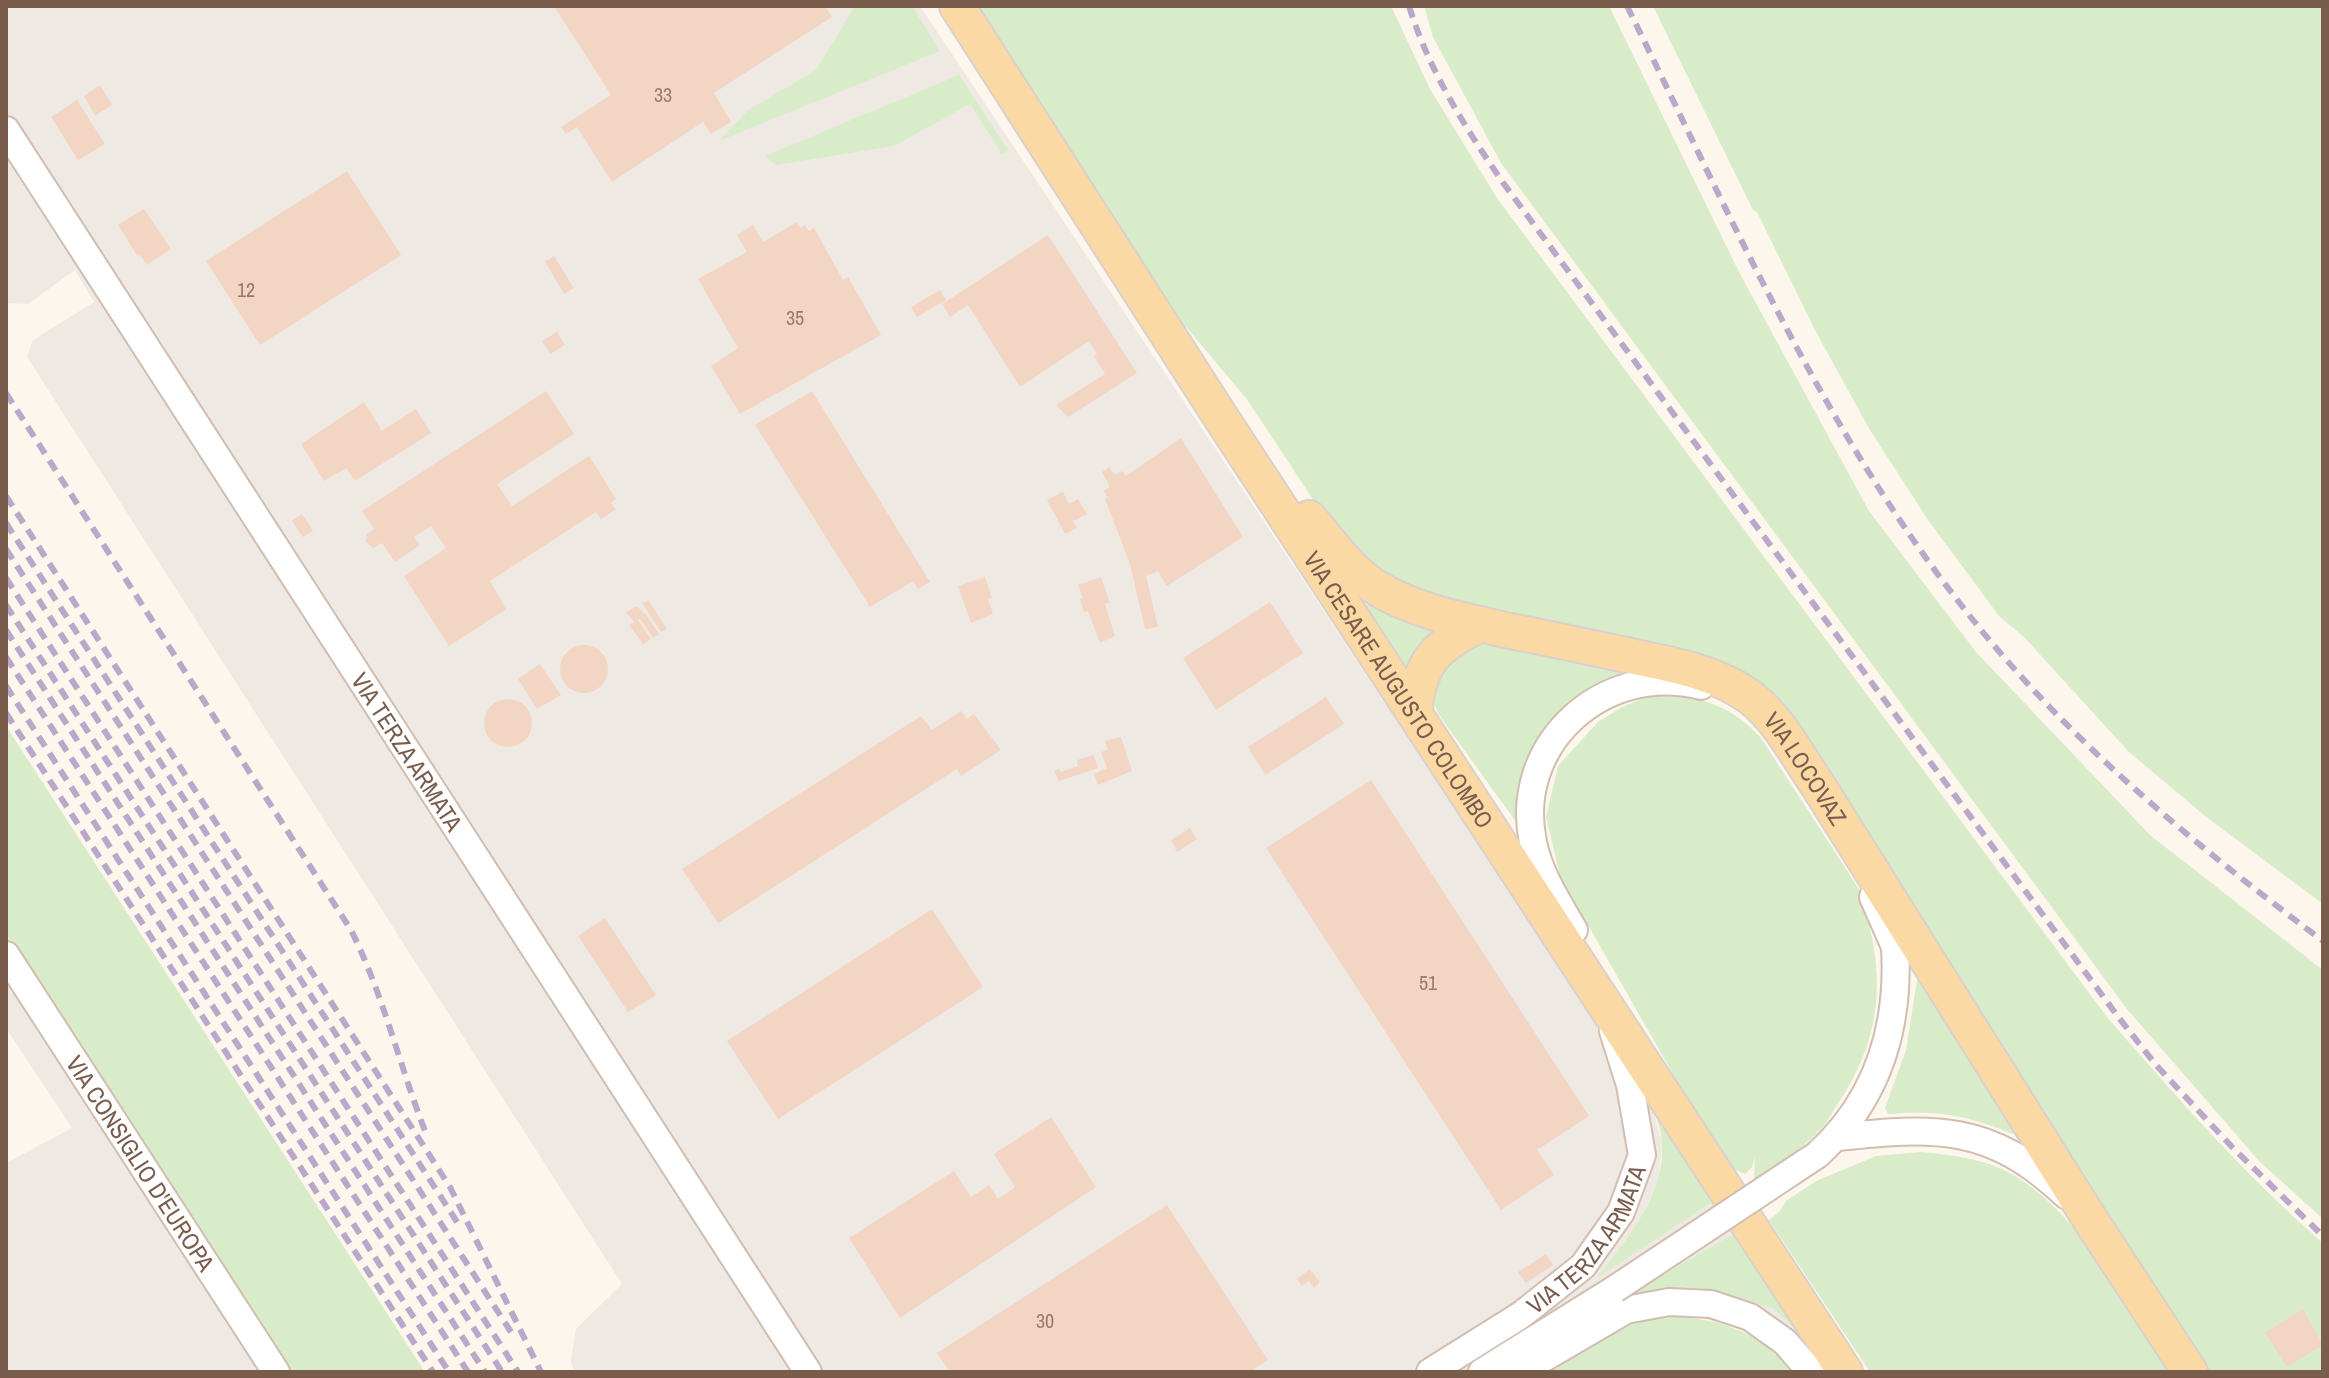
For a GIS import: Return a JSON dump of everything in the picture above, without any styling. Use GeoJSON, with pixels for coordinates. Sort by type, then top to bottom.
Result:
{"type":"FeatureCollection","features":[{"type":"Feature","properties":{"kind":"main road","name":"VIA CESARE AUGUSTO COLOMBO"},"geometry":{"type":"LineString","coordinates":[[957,6],[1220,416],[1845,1372]]}},
{"type":"Feature","properties":{"kind":"main road","name":"VIA LOCOVAZ"},"geometry":{"type":"LineString","coordinates":[[1220,416],[1355,571],[1380,590],[1406,603],[1481,624],[1673,665],[1725,681],[1752,698],[1783,734],[1891,899],[2086,1213],[2190,1372]]}},
{"type":"Feature","properties":{"kind":"main road"},"geometry":{"type":"LineString","coordinates":[[1414,713],[1417,687],[1426,664],[1436,651],[1455,637],[1481,624]]}},
{"type":"Feature","properties":{"kind":"street","name":"VIA TERZA ARMATA"},"geometry":{"type":"LineString","coordinates":[[6,130],[808,1372]]}},
{"type":"Feature","properties":{"kind":"street","name":"VIA LOCOVAZ"},"geometry":{"type":"LineString","coordinates":[[1628,1041],[1599,971],[1540,868],[1532,839],[1534,781],[1546,749],[1562,727],[1608,693],[1640,683],[1671,680],[1691,683],[1709,688],[1735,702],[1755,718],[1872,894],[1896,949]]}},
{"type":"Feature","properties":{"kind":"street","name":"VIA TERZA ARMATA"},"geometry":{"type":"LineString","coordinates":[[1482,1372],[1615,1289],[1817,1155],[1837,1137],[1872,1082],[1887,1050],[1894,1018],[1896,949],[1891,899]]}},
{"type":"Feature","properties":{"kind":"street","name":"VIA CONSIGLIO D'EUROPA"},"geometry":{"type":"LineString","coordinates":[[6,955],[276,1372]]}},
{"type":"Feature","properties":{"kind":"street","name":"VIA TERZA ARMATA"},"geometry":{"type":"LineString","coordinates":[[1430,1372],[1521,1315],[1583,1266],[1621,1212],[1642,1155],[1630,1085],[1604,1005]]}},
{"type":"Feature","properties":{"kind":"street"},"geometry":{"type":"LineString","coordinates":[[1837,1137],[1917,1130],[1950,1132],[1983,1140],[2016,1155],[2048,1178],[2086,1213]]}},
{"type":"Feature","properties":{"kind":"street"},"geometry":{"type":"LineString","coordinates":[[1520,1372],[1626,1310],[1669,1302],[1711,1304],[1750,1317],[1785,1342],[1811,1372]]}},
{"type":"Feature","properties":{"kind":"shaded area"},"geometry":{"type":"Polygon","coordinates":[[[6,6],[920,6],[1651,1102],[1662,1143],[1658,1182],[1640,1220],[1599,1276],[1717,1199],[1738,1231],[1630,1296],[1657,1289],[1694,1289],[1733,1294],[1774,1309],[1803,1336],[1826,1372],[1792,1372],[1779,1354],[1740,1329],[1698,1317],[1611,1333],[1550,1372],[574,1372],[571,1361],[576,1329],[622,1284],[27,357],[33,340],[94,302],[75,270],[28,304],[6,303],[6,6]]]}},
{"type":"Feature","properties":{"kind":"shaded area"},"geometry":{"type":"Polygon","coordinates":[[[6,933],[288,1372],[6,1372],[6,1163],[72,1128],[6,1028],[6,933]]]}},
{"type":"Feature","properties":{"kind":"green space"},"geometry":{"type":"Polygon","coordinates":[[[855,6],[912,6],[940,51],[719,141],[748,110],[816,70],[855,6]]]}},
{"type":"Feature","properties":{"kind":"green space"},"geometry":{"type":"Polygon","coordinates":[[[974,6],[1391,6],[1430,89],[1497,198],[2107,1017],[2238,1162],[2323,1243],[2323,1372],[2208,1372],[1770,698],[1413,588],[1354,556],[1246,398],[1170,308],[974,6]]]}},
{"type":"Feature","properties":{"kind":"green space"},"geometry":{"type":"Polygon","coordinates":[[[1424,6],[1609,6],[1739,272],[1869,511],[1976,652],[2150,835],[2323,970],[2323,1219],[2260,1162],[2127,1009],[1501,163],[1433,37],[1424,6]]]}},
{"type":"Feature","properties":{"kind":"green space"},"geometry":{"type":"Polygon","coordinates":[[[1653,6],[2323,6],[2323,904],[2205,816],[2128,751],[2025,638],[1999,616],[1928,520],[1870,430],[1816,332],[1757,212],[1753,210],[1653,6]]]}},
{"type":"Feature","properties":{"kind":"green space"},"geometry":{"type":"Polygon","coordinates":[[[959,75],[1008,150],[1002,154],[970,104],[894,146],[776,165],[765,156],[959,75]]]}},
{"type":"Feature","properties":{"kind":"green space"},"geometry":{"type":"Polygon","coordinates":[[[1369,603],[1430,623],[1438,636],[1410,671],[1403,670],[1365,610],[1369,603]]]}},
{"type":"Feature","properties":{"kind":"green space"},"geometry":{"type":"Polygon","coordinates":[[[1496,641],[1619,665],[1620,679],[1588,694],[1519,826],[1439,715],[1428,691],[1446,661],[1475,646],[1496,641]]]}},
{"type":"Feature","properties":{"kind":"green space"},"geometry":{"type":"Polygon","coordinates":[[[1670,693],[1720,707],[1740,719],[1761,738],[1859,889],[1873,946],[1876,998],[1873,1024],[1854,1076],[1821,1129],[1795,1152],[1754,1180],[1755,1157],[1752,1167],[1745,1174],[1725,1165],[1560,876],[1546,817],[1558,766],[1598,722],[1622,707],[1647,697],[1670,693]]]}},
{"type":"Feature","properties":{"kind":"green space"},"geometry":{"type":"Polygon","coordinates":[[[6,726],[425,1372],[288,1372],[6,933],[6,726]]]}},
{"type":"Feature","properties":{"kind":"green space"},"geometry":{"type":"Polygon","coordinates":[[[1924,976],[2020,1132],[2012,1134],[1952,1115],[1888,1114],[1885,1108],[1906,1050],[1917,980],[1924,976]]]}},
{"type":"Feature","properties":{"kind":"green space"},"geometry":{"type":"Polygon","coordinates":[[[1651,1102],[1717,1199],[1597,1278],[1642,1216],[1657,1182],[1662,1140],[1651,1102]]]}},
{"type":"Feature","properties":{"kind":"green space"},"geometry":{"type":"Polygon","coordinates":[[[1920,1152],[1957,1156],[1992,1165],[2020,1179],[2047,1200],[2094,1254],[2169,1372],[1870,1372],[1769,1220],[1786,1201],[1816,1181],[1876,1156],[1920,1152]]]}},
{"type":"Feature","properties":{"kind":"green space"},"geometry":{"type":"Polygon","coordinates":[[[1738,1231],[1803,1336],[1774,1309],[1733,1295],[1694,1289],[1657,1289],[1626,1297],[1738,1231]]]}},
{"type":"Feature","properties":{"kind":"green space"},"geometry":{"type":"Polygon","coordinates":[[[1657,1316],[1714,1322],[1749,1335],[1764,1344],[1792,1372],[1550,1372],[1611,1333],[1657,1316]]]}},
{"type":"Feature","properties":{"kind":"building"},"geometry":{"type":"Polygon","coordinates":[[[554,6],[825,6],[832,17],[714,93],[731,122],[711,134],[703,122],[612,182],[577,127],[566,134],[561,127],[611,95],[554,6]]]}},
{"type":"Feature","properties":{"kind":"building"},"geometry":{"type":"Polygon","coordinates":[[[100,85],[112,105],[95,116],[84,96],[100,85]]]}},
{"type":"Feature","properties":{"kind":"building"},"geometry":{"type":"Polygon","coordinates":[[[77,100],[105,144],[78,160],[51,117],[77,100]]]}},
{"type":"Feature","properties":{"kind":"building"},"geometry":{"type":"Polygon","coordinates":[[[347,171],[401,255],[260,345],[206,261],[347,171]]]}},
{"type":"Feature","properties":{"kind":"building"},"geometry":{"type":"Polygon","coordinates":[[[144,209],[171,249],[147,265],[140,255],[138,257],[118,225],[144,209]]]}},
{"type":"Feature","properties":{"kind":"building"},"geometry":{"type":"Polygon","coordinates":[[[797,222],[809,231],[814,228],[843,280],[848,277],[881,335],[740,414],[711,366],[738,348],[698,279],[747,252],[737,235],[753,225],[763,242],[797,222]]]}},
{"type":"Feature","properties":{"kind":"building"},"geometry":{"type":"Polygon","coordinates":[[[1048,235],[1137,373],[1068,417],[1056,405],[1105,374],[1089,341],[1020,387],[968,305],[950,317],[942,304],[1048,235]]]}},
{"type":"Feature","properties":{"kind":"building"},"geometry":{"type":"Polygon","coordinates":[[[554,256],[574,288],[564,294],[545,262],[554,256]]]}},
{"type":"Feature","properties":{"kind":"building"},"geometry":{"type":"Polygon","coordinates":[[[940,290],[946,300],[917,317],[911,307],[940,290]]]}},
{"type":"Feature","properties":{"kind":"building"},"geometry":{"type":"Polygon","coordinates":[[[557,332],[565,345],[550,354],[542,341],[557,332]]]}},
{"type":"Feature","properties":{"kind":"building"},"geometry":{"type":"Polygon","coordinates":[[[546,391],[574,434],[497,484],[512,506],[589,456],[616,499],[611,503],[616,509],[601,519],[596,512],[490,581],[506,609],[449,646],[404,576],[446,548],[431,526],[414,537],[420,545],[395,562],[382,543],[373,548],[366,542],[367,534],[374,529],[362,511],[546,391]]]}},
{"type":"Feature","properties":{"kind":"building"},"geometry":{"type":"Polygon","coordinates":[[[812,391],[930,582],[918,589],[913,581],[870,607],[755,425],[812,391]]]}},
{"type":"Feature","properties":{"kind":"building"},"geometry":{"type":"Polygon","coordinates":[[[364,402],[382,431],[416,409],[431,433],[355,481],[346,468],[324,481],[301,444],[364,402]]]}},
{"type":"Feature","properties":{"kind":"building"},"geometry":{"type":"Polygon","coordinates":[[[1181,438],[1243,537],[1167,586],[1158,571],[1146,576],[1158,627],[1145,629],[1130,564],[1105,499],[1108,497],[1103,491],[1110,487],[1102,472],[1109,467],[1115,475],[1122,471],[1126,476],[1181,438]]]}},
{"type":"Feature","properties":{"kind":"building"},"geometry":{"type":"Polygon","coordinates":[[[1063,492],[1069,504],[1078,499],[1087,514],[1073,521],[1077,528],[1065,534],[1047,500],[1063,492]]]}},
{"type":"Feature","properties":{"kind":"building"},"geometry":{"type":"Polygon","coordinates":[[[302,514],[313,531],[303,537],[292,521],[302,514]]]}},
{"type":"Feature","properties":{"kind":"building"},"geometry":{"type":"Polygon","coordinates":[[[985,577],[992,598],[988,599],[993,614],[971,623],[958,586],[985,577]]]}},
{"type":"Feature","properties":{"kind":"building"},"geometry":{"type":"Polygon","coordinates":[[[1101,577],[1110,603],[1105,604],[1115,636],[1100,643],[1088,611],[1084,612],[1078,585],[1101,577]]]}},
{"type":"Feature","properties":{"kind":"building"},"geometry":{"type":"Polygon","coordinates":[[[648,600],[667,629],[661,632],[642,603],[648,600]]]}},
{"type":"Feature","properties":{"kind":"building"},"geometry":{"type":"Polygon","coordinates":[[[1270,602],[1303,653],[1216,710],[1183,658],[1270,602]]]}},
{"type":"Feature","properties":{"kind":"building"},"geometry":{"type":"Polygon","coordinates":[[[637,606],[659,634],[653,638],[638,620],[651,639],[643,644],[629,625],[634,622],[626,612],[637,606]]]}},
{"type":"Feature","properties":{"kind":"building"},"geometry":{"type":"Polygon","coordinates":[[[584,645],[601,652],[608,669],[601,686],[584,693],[567,686],[560,669],[567,652],[584,645]]]}},
{"type":"Feature","properties":{"kind":"building"},"geometry":{"type":"Polygon","coordinates":[[[540,664],[561,695],[537,709],[518,679],[540,664]]]}},
{"type":"Feature","properties":{"kind":"building"},"geometry":{"type":"Polygon","coordinates":[[[1326,697],[1344,724],[1265,775],[1248,747],[1326,697]]]}},
{"type":"Feature","properties":{"kind":"building"},"geometry":{"type":"Polygon","coordinates":[[[508,699],[525,706],[532,723],[525,740],[508,747],[491,740],[484,723],[491,706],[508,699]]]}},
{"type":"Feature","properties":{"kind":"building"},"geometry":{"type":"Polygon","coordinates":[[[961,711],[967,719],[974,714],[1001,750],[961,776],[957,769],[718,923],[682,869],[921,716],[932,730],[961,711]]]}},
{"type":"Feature","properties":{"kind":"building"},"geometry":{"type":"Polygon","coordinates":[[[1121,737],[1132,771],[1098,785],[1094,774],[1107,768],[1101,752],[1108,750],[1105,741],[1121,737]]]}},
{"type":"Feature","properties":{"kind":"building"},"geometry":{"type":"Polygon","coordinates":[[[1094,755],[1098,768],[1059,781],[1054,771],[1059,769],[1061,772],[1078,766],[1077,760],[1094,755]]]}},
{"type":"Feature","properties":{"kind":"building"},"geometry":{"type":"Polygon","coordinates":[[[1371,780],[1589,1116],[1537,1150],[1554,1175],[1501,1210],[1266,848],[1371,780]]]}},
{"type":"Feature","properties":{"kind":"building"},"geometry":{"type":"Polygon","coordinates":[[[1190,828],[1197,839],[1177,852],[1171,840],[1190,828]]]}},
{"type":"Feature","properties":{"kind":"building"},"geometry":{"type":"Polygon","coordinates":[[[932,909],[983,987],[778,1119],[727,1041],[932,909]]]}},
{"type":"Feature","properties":{"kind":"building"},"geometry":{"type":"Polygon","coordinates":[[[605,918],[656,995],[628,1012],[578,936],[605,918]]]}},
{"type":"Feature","properties":{"kind":"building"},"geometry":{"type":"Polygon","coordinates":[[[1051,1117],[1096,1187],[900,1318],[849,1238],[954,1171],[971,1197],[989,1185],[998,1199],[1015,1187],[994,1154],[1051,1117]]]}},
{"type":"Feature","properties":{"kind":"building"},"geometry":{"type":"Polygon","coordinates":[[[1167,1205],[1268,1360],[1250,1372],[950,1372],[937,1353],[1167,1205]]]}},
{"type":"Feature","properties":{"kind":"building"},"geometry":{"type":"Polygon","coordinates":[[[1546,1254],[1553,1265],[1526,1283],[1518,1272],[1546,1254]]]}},
{"type":"Feature","properties":{"kind":"building"},"geometry":{"type":"Polygon","coordinates":[[[1310,1269],[1320,1282],[1314,1288],[1309,1281],[1302,1286],[1297,1279],[1310,1269]]]}},
{"type":"Feature","properties":{"kind":"building"},"geometry":{"type":"Polygon","coordinates":[[[2303,1309],[2323,1345],[2287,1367],[2265,1333],[2303,1309]]]}},
{"type":"Feature","properties":{"kind":"railway"},"geometry":{"type":"LineString","coordinates":[[1409,6],[1427,54],[1450,99],[1504,184],[2119,1018],[2156,1065],[2233,1148],[2323,1236]]}},
{"type":"Feature","properties":{"kind":"railway"},"geometry":{"type":"LineString","coordinates":[[1627,6],[1784,323],[1871,476],[1920,549],[2012,666],[2094,751],[2182,830],[2323,941]]}},
{"type":"Feature","properties":{"kind":"railway"},"geometry":{"type":"LineString","coordinates":[[6,393],[351,930],[373,980],[427,1136]]}},
{"type":"Feature","properties":{"kind":"railway"},"geometry":{"type":"LineString","coordinates":[[6,496],[450,1187],[541,1372]]}},
{"type":"Feature","properties":{"kind":"railway"},"geometry":{"type":"LineString","coordinates":[[6,523],[459,1225]]}},
{"type":"Feature","properties":{"kind":"railway"},"geometry":{"type":"LineString","coordinates":[[6,549],[511,1332]]}},
{"type":"Feature","properties":{"kind":"railway"},"geometry":{"type":"LineString","coordinates":[[6,578],[518,1372]]}},
{"type":"Feature","properties":{"kind":"railway"},"geometry":{"type":"LineString","coordinates":[[6,605],[502,1372]]}},
{"type":"Feature","properties":{"kind":"railway"},"geometry":{"type":"LineString","coordinates":[[6,630],[485,1372]]}},
{"type":"Feature","properties":{"kind":"railway"},"geometry":{"type":"LineString","coordinates":[[6,657],[468,1372]]}},
{"type":"Feature","properties":{"kind":"railway"},"geometry":{"type":"LineString","coordinates":[[6,686],[449,1372]]}},
{"type":"Feature","properties":{"kind":"railway"},"geometry":{"type":"LineString","coordinates":[[6,713],[433,1372]]}}]}
